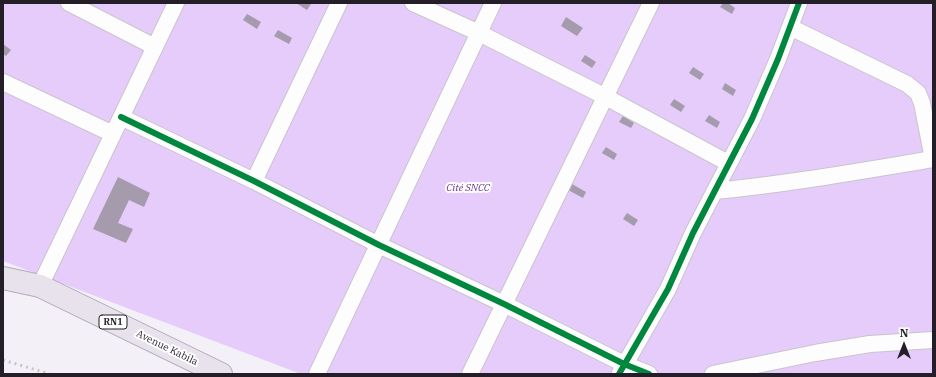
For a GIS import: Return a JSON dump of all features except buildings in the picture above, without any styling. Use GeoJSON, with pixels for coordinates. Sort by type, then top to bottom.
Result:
{"type":"FeatureCollection","features":[{"type":"Feature","properties":{"kind":"highway","name":"Avenue Kabila"},"geometry":{"type":"LineString","coordinates":[[3,278],[40,286],[221,374]]}},
{"type":"Feature","properties":{"kind":"street"},"geometry":{"type":"LineString","coordinates":[[69,3],[155,47]]}},
{"type":"Feature","properties":{"kind":"street"},"geometry":{"type":"LineString","coordinates":[[40,286],[176,3]]}},
{"type":"Feature","properties":{"kind":"street"},"geometry":{"type":"LineString","coordinates":[[254,181],[339,3]]}},
{"type":"Feature","properties":{"kind":"street"},"geometry":{"type":"LineString","coordinates":[[413,3],[479,33],[604,96],[728,163]]}},
{"type":"Feature","properties":{"kind":"street"},"geometry":{"type":"LineString","coordinates":[[317,374],[493,3]]}},
{"type":"Feature","properties":{"kind":"street"},"geometry":{"type":"LineString","coordinates":[[470,374],[604,96],[651,3]]}},
{"type":"Feature","properties":{"kind":"street"},"geometry":{"type":"LineString","coordinates":[[622,369],[668,289],[693,233],[752,119],[778,60],[799,3]]}},
{"type":"Feature","properties":{"kind":"street"},"geometry":{"type":"LineString","coordinates":[[715,191],[793,181],[933,159],[922,103],[918,93],[907,84],[790,27]]}},
{"type":"Feature","properties":{"kind":"street"},"geometry":{"type":"LineString","coordinates":[[3,82],[113,134]]}},
{"type":"Feature","properties":{"kind":"street"},"geometry":{"type":"LineString","coordinates":[[121,117],[254,181],[379,245],[504,304],[622,369],[649,374]]}},
{"type":"Feature","properties":{"kind":"street"},"geometry":{"type":"LineString","coordinates":[[713,374],[815,353],[870,344],[933,340]]}},
{"type":"Feature","properties":{"kind":"green space","name":"Cité SNCC"},"geometry":{"type":"Polygon","coordinates":[[[3,3],[933,3],[933,374],[301,374],[3,261],[3,3]]]}},
{"type":"Feature","properties":{"kind":"railway"},"geometry":{"type":"LineString","coordinates":[[3,360],[50,374]]}},
{"type":"Feature","properties":{"kind":"cycle path"},"geometry":{"type":"LineString","coordinates":[[619,374],[668,289],[693,233],[752,119],[778,59],[799,3]]}},
{"type":"Feature","properties":{"kind":"cycle path"},"geometry":{"type":"LineString","coordinates":[[121,117],[254,181],[379,245],[504,304],[624,364],[649,374]]}}]}
